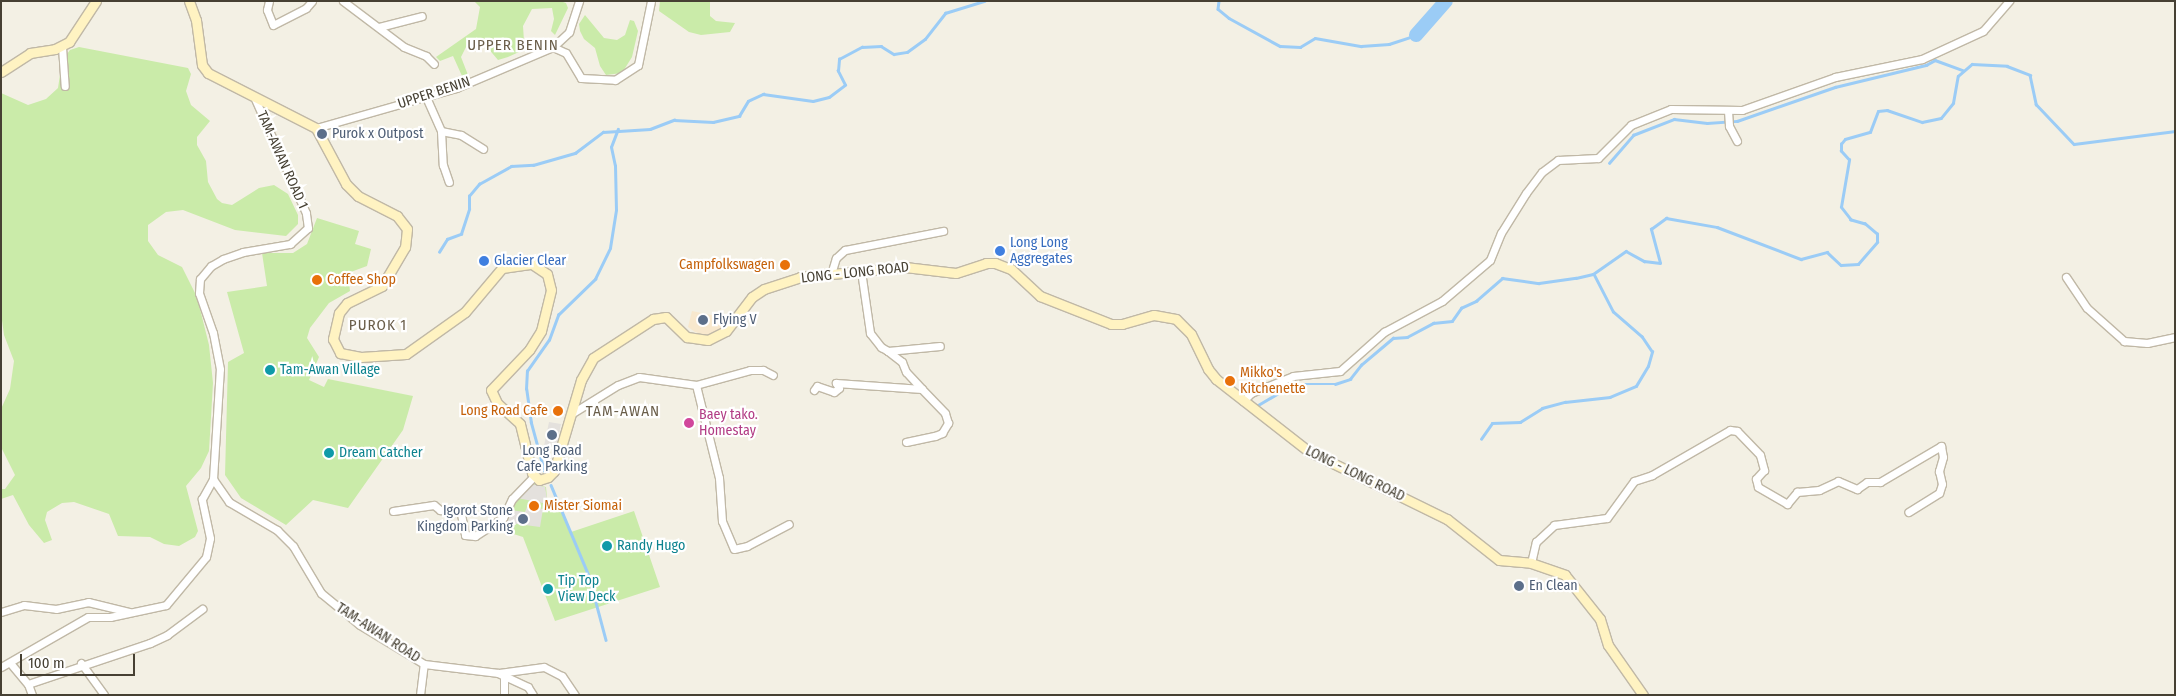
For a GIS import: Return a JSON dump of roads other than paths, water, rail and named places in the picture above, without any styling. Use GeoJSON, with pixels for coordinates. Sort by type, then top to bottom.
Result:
{"type":"FeatureCollection","features":[{"type":"Feature","properties":{"kind":"main road"},"geometry":{"type":"LineString","coordinates":[[1,72],[30,53],[62,47],[69,42],[96,1]]}},
{"type":"Feature","properties":{"kind":"main road"},"geometry":{"type":"LineString","coordinates":[[189,1],[196,20],[202,65],[217,80],[316,128],[346,184],[358,196],[397,216],[407,229],[405,247],[382,286],[347,304],[339,313],[333,340],[340,353],[352,357],[385,358],[411,352],[465,312],[502,268],[532,264],[547,274],[552,290],[541,331],[528,350],[491,390],[497,402],[520,424],[534,476]]}},
{"type":"Feature","properties":{"kind":"main road","name":"LONG - LONG ROAD"},"geometry":{"type":"LineString","coordinates":[[534,476],[544,479],[554,471],[581,380],[593,358],[653,319],[669,318],[687,337],[695,340],[712,339],[726,330],[744,304],[764,289],[800,277],[917,267],[956,273],[986,263],[995,263],[1011,269],[1040,296],[1099,320],[1119,325],[1154,316],[1169,316],[1187,328],[1212,374],[1316,456],[1447,519],[1499,560],[1531,563],[1564,575],[1600,619],[1608,645],[1643,695]]}},
{"type":"Feature","properties":{"kind":"street"},"geometry":{"type":"LineString","coordinates":[[269,1],[267,10],[273,25],[306,8],[312,1]]}},
{"type":"Feature","properties":{"kind":"street"},"geometry":{"type":"LineString","coordinates":[[343,1],[404,47],[426,56],[434,64]]}},
{"type":"Feature","properties":{"kind":"street","name":"UPPER BENIN"},"geometry":{"type":"LineString","coordinates":[[316,128],[456,88],[553,47],[569,32],[579,1]]}},
{"type":"Feature","properties":{"kind":"street"},"geometry":{"type":"LineString","coordinates":[[553,47],[566,53],[581,78],[615,80],[638,65],[651,1]]}},
{"type":"Feature","properties":{"kind":"street"},"geometry":{"type":"LineString","coordinates":[[1243,400],[1251,393],[1293,376],[1340,371],[1384,332],[1442,301],[1490,260],[1501,233],[1526,193],[1549,165],[1565,158],[1598,158],[1631,125],[1663,111],[1678,108],[1728,111],[1749,108],[1835,77],[1922,59],[1983,31],[2009,1]]}},
{"type":"Feature","properties":{"kind":"street"},"geometry":{"type":"LineString","coordinates":[[379,27],[422,16]]}},
{"type":"Feature","properties":{"kind":"street"},"geometry":{"type":"LineString","coordinates":[[62,47],[65,86]]}},
{"type":"Feature","properties":{"kind":"street"},"geometry":{"type":"LineString","coordinates":[[426,97],[441,131],[443,165],[449,182]]}},
{"type":"Feature","properties":{"kind":"street","name":"TAM-AWAN ROAD 1"},"geometry":{"type":"LineString","coordinates":[[1,667],[11,664],[40,643],[88,617],[166,605],[173,600],[206,557],[210,538],[202,499],[213,479],[220,369],[213,334],[199,293],[200,279],[211,266],[223,260],[243,252],[290,244],[308,228],[306,212],[255,99]]}},
{"type":"Feature","properties":{"kind":"street"},"geometry":{"type":"LineString","coordinates":[[1728,111],[1729,121],[1737,140]]}},
{"type":"Feature","properties":{"kind":"street"},"geometry":{"type":"LineString","coordinates":[[441,131],[461,135],[483,149]]}},
{"type":"Feature","properties":{"kind":"street"},"geometry":{"type":"LineString","coordinates":[[831,274],[836,258],[845,250],[943,231]]}},
{"type":"Feature","properties":{"kind":"street"},"geometry":{"type":"LineString","coordinates":[[861,271],[870,333],[902,362],[906,372],[945,414],[948,423],[942,433],[906,442]]}},
{"type":"Feature","properties":{"kind":"street"},"geometry":{"type":"LineString","coordinates":[[2066,277],[2087,308],[2124,341],[2147,343],[2175,337]]}},
{"type":"Feature","properties":{"kind":"street"},"geometry":{"type":"LineString","coordinates":[[888,351],[940,346]]}},
{"type":"Feature","properties":{"kind":"street"},"geometry":{"type":"LineString","coordinates":[[571,414],[618,385],[639,377],[696,386],[750,370],[763,370],[773,375]]}},
{"type":"Feature","properties":{"kind":"street"},"geometry":{"type":"LineString","coordinates":[[814,390],[817,386],[834,392],[839,388],[836,383],[922,388]]}},
{"type":"Feature","properties":{"kind":"street"},"geometry":{"type":"LineString","coordinates":[[696,386],[719,478],[722,521],[734,548],[747,546],[789,524]]}},
{"type":"Feature","properties":{"kind":"street"},"geometry":{"type":"LineString","coordinates":[[1531,563],[1536,542],[1554,525],[1607,518],[1634,481],[1652,475],[1730,430],[1737,431],[1760,455],[1764,470],[1756,479],[1758,488],[1786,504],[1797,492],[1819,490],[1838,481],[1857,488],[1867,482],[1880,482],[1929,450],[1941,446],[1943,457],[1938,472],[1942,484],[1939,493],[1908,512]]}},
{"type":"Feature","properties":{"kind":"street"},"geometry":{"type":"LineString","coordinates":[[392,511],[434,505],[440,510],[457,510],[461,514],[465,535],[475,536],[503,518],[512,499],[534,476]]}},
{"type":"Feature","properties":{"kind":"street","name":"TAM-AWAN ROAD"},"geometry":{"type":"LineString","coordinates":[[213,479],[229,502],[277,530],[293,546],[327,599],[360,625],[424,664],[501,674],[528,687],[533,695]]}},
{"type":"Feature","properties":{"kind":"street"},"geometry":{"type":"LineString","coordinates":[[1,612],[24,604],[56,608],[88,602],[129,612]]}},
{"type":"Feature","properties":{"kind":"street"},"geometry":{"type":"LineString","coordinates":[[28,684],[81,663],[167,635],[202,609]]}},
{"type":"Feature","properties":{"kind":"street"},"geometry":{"type":"LineString","coordinates":[[81,663],[104,695]]}},
{"type":"Feature","properties":{"kind":"street"},"geometry":{"type":"LineString","coordinates":[[11,664],[28,684],[32,695]]}},
{"type":"Feature","properties":{"kind":"street"},"geometry":{"type":"LineString","coordinates":[[420,695],[424,664]]}},
{"type":"Feature","properties":{"kind":"street"},"geometry":{"type":"LineString","coordinates":[[504,695],[501,674],[544,667],[562,676],[576,695]]}},
{"type":"Feature","properties":{"kind":"waterway"},"geometry":{"type":"LineString","coordinates":[[439,252],[447,239],[461,234],[469,209],[469,196],[479,184],[511,166],[533,165],[575,153],[603,132],[650,129],[674,120],[713,122],[739,116],[748,101],[763,94],[813,101],[829,97],[845,85],[838,71],[839,59],[862,47],[881,46],[894,54],[907,52],[925,39],[945,13],[984,1]]}},
{"type":"Feature","properties":{"kind":"waterway"},"geometry":{"type":"LineString","coordinates":[[1219,1],[1218,9],[1229,18],[1280,46],[1300,47],[1315,38],[1361,46],[1389,44],[1416,35]]}},
{"type":"Feature","properties":{"kind":"waterway"},"geometry":{"type":"LineString","coordinates":[[1416,35],[1446,1]]}},
{"type":"Feature","properties":{"kind":"waterway"},"geometry":{"type":"LineString","coordinates":[[1609,163],[1633,135],[1674,119],[1707,123],[1737,121],[1835,87],[1926,65],[1935,60],[1962,70]]}},
{"type":"Feature","properties":{"kind":"waterway"},"geometry":{"type":"LineString","coordinates":[[1258,405],[1294,384],[1335,384],[1350,379],[1361,365],[1393,338],[1407,337],[1433,323],[1452,321],[1461,308],[1476,301],[1502,278],[1539,283],[1576,278],[1593,274],[1626,251],[1644,261],[1660,263],[1651,229],[1666,218],[1717,227],[1801,259],[1827,252],[1841,265],[1858,264],[1877,242],[1877,234],[1865,224],[1851,220],[1841,207],[1849,160],[1841,151],[1841,144],[1845,139],[1870,132],[1878,111],[1887,110],[1922,122],[1941,118],[1953,103],[1958,76],[1972,64],[2007,66],[2030,75],[2036,104],[2074,144],[2175,131]]}},
{"type":"Feature","properties":{"kind":"waterway"},"geometry":{"type":"LineString","coordinates":[[544,471],[531,423],[526,389],[527,371],[549,340],[558,315],[595,279],[610,248],[616,210],[615,166],[611,147],[618,129]]}},
{"type":"Feature","properties":{"kind":"waterway"},"geometry":{"type":"LineString","coordinates":[[1481,439],[1492,423],[1520,422],[1542,408],[1565,402],[1610,397],[1636,386],[1648,366],[1652,352],[1642,337],[1613,312],[1594,275]]}},
{"type":"Feature","properties":{"kind":"waterway"},"geometry":{"type":"LineString","coordinates":[[551,485],[589,576],[606,640]]}},
{"type":"Feature","properties":{"kind":"place","name":"Purok x Outpost"},"geometry":{"type":"Point","coordinates":[322,134]}},
{"type":"Feature","properties":{"kind":"place","name":"Long Long Aggregates"},"geometry":{"type":"Point","coordinates":[1000,251]}},
{"type":"Feature","properties":{"kind":"place","name":"Glacier Clear"},"geometry":{"type":"Point","coordinates":[484,261]}},
{"type":"Feature","properties":{"kind":"place","name":"Campfolkswagen"},"geometry":{"type":"Point","coordinates":[785,265]}},
{"type":"Feature","properties":{"kind":"place","name":"Coffee Shop"},"geometry":{"type":"Point","coordinates":[317,280]}},
{"type":"Feature","properties":{"kind":"place","name":"Flying V"},"geometry":{"type":"Point","coordinates":[703,320]}},
{"type":"Feature","properties":{"kind":"place","name":"Tam-Awan Village"},"geometry":{"type":"Point","coordinates":[270,370]}},
{"type":"Feature","properties":{"kind":"place","name":"Mikko's Kitchenette"},"geometry":{"type":"Point","coordinates":[1230,381]}},
{"type":"Feature","properties":{"kind":"place","name":"Long Road Cafe"},"geometry":{"type":"Point","coordinates":[558,411]}},
{"type":"Feature","properties":{"kind":"place","name":"Baey tako. Homestay"},"geometry":{"type":"Point","coordinates":[689,423]}},
{"type":"Feature","properties":{"kind":"place","name":"Long Road Cafe Parking"},"geometry":{"type":"Point","coordinates":[552,435]}},
{"type":"Feature","properties":{"kind":"place","name":"Dream Catcher"},"geometry":{"type":"Point","coordinates":[329,453]}},
{"type":"Feature","properties":{"kind":"place","name":"Mister Siomai"},"geometry":{"type":"Point","coordinates":[534,506]}},
{"type":"Feature","properties":{"kind":"place","name":"Igorot Stone Kingdom Parking"},"geometry":{"type":"Point","coordinates":[523,519]}},
{"type":"Feature","properties":{"kind":"place","name":"Randy Hugo"},"geometry":{"type":"Point","coordinates":[607,546]}},
{"type":"Feature","properties":{"kind":"place","name":"En Clean"},"geometry":{"type":"Point","coordinates":[1519,586]}},
{"type":"Feature","properties":{"kind":"place","name":"Tip Top View Deck"},"geometry":{"type":"Point","coordinates":[548,589]}},
{"type":"Feature","properties":{"kind":"district","name":"UPPER BENIN"},"geometry":{"type":"Point","coordinates":[513,46]}},
{"type":"Feature","properties":{"kind":"district","name":"PUROK 1"},"geometry":{"type":"Point","coordinates":[378,326]}},
{"type":"Feature","properties":{"kind":"district","name":"TAM-AWAN"},"geometry":{"type":"Point","coordinates":[623,412]}}]}
